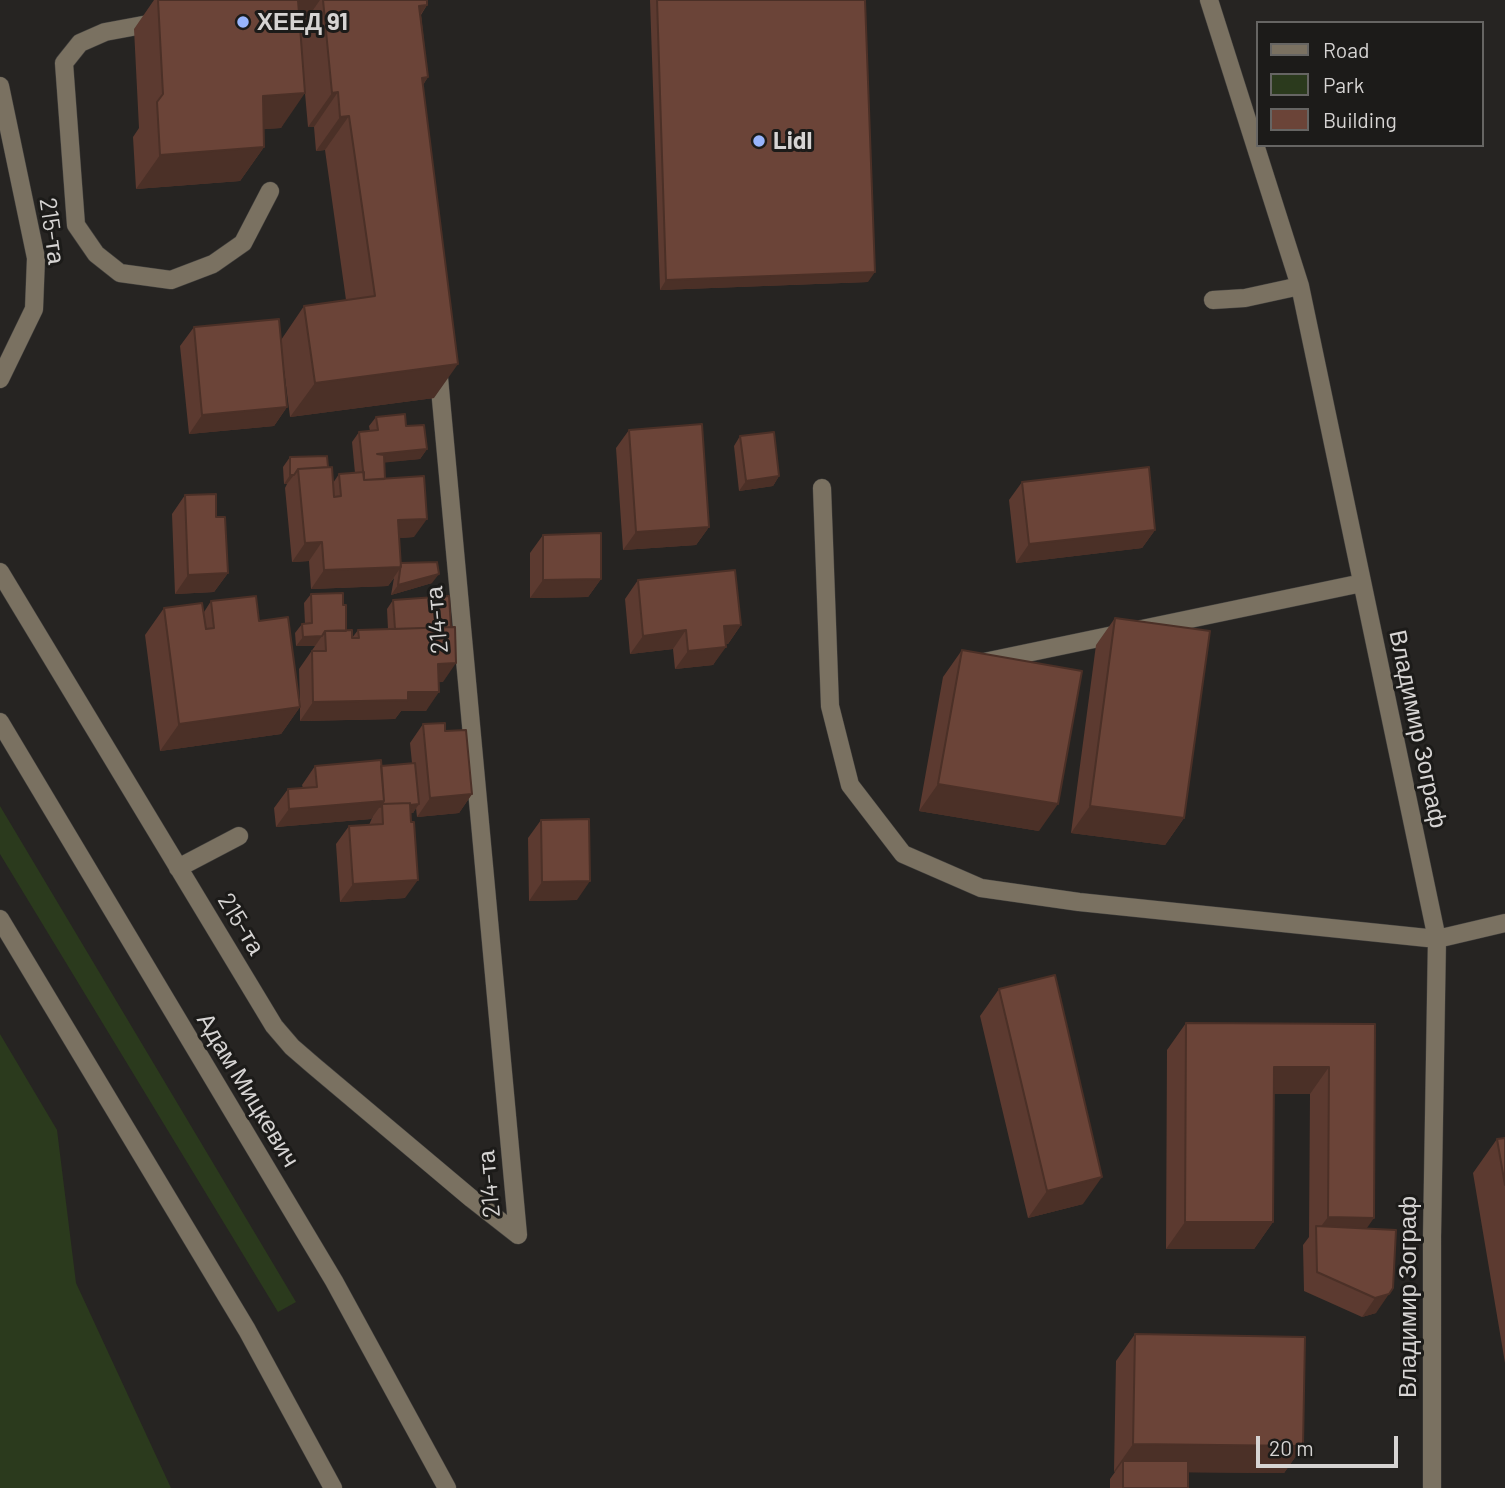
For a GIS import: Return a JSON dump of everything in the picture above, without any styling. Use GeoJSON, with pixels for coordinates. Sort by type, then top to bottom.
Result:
{"type":"FeatureCollection","features":[{"type":"Feature","properties":{"kind":"street","name":"Владимир Зограф"},"geometry":{"type":"LineString","coordinates":[[1209,0],[1300,286],[1437,939],[1432,1237],[1432,1488]]}},
{"type":"Feature","properties":{"kind":"street"},"geometry":{"type":"LineString","coordinates":[[173,20],[105,32],[80,43],[64,63],[76,225],[96,254],[120,273],[171,279],[213,264],[243,243],[270,191]]}},
{"type":"Feature","properties":{"kind":"street","name":"215-та"},"geometry":{"type":"LineString","coordinates":[[0,86],[36,258],[34,309],[0,379]]}},
{"type":"Feature","properties":{"kind":"street"},"geometry":{"type":"LineString","coordinates":[[1213,300],[1245,298],[1300,286]]}},
{"type":"Feature","properties":{"kind":"street","name":"214-та"},"geometry":{"type":"LineString","coordinates":[[436,347],[518,1235]]}},
{"type":"Feature","properties":{"kind":"street"},"geometry":{"type":"LineString","coordinates":[[822,488],[830,706],[850,785],[903,854],[981,888],[1079,902],[1437,939],[1505,923]]}},
{"type":"Feature","properties":{"kind":"street","name":"215-та"},"geometry":{"type":"LineString","coordinates":[[0,572],[274,1026],[292,1047],[518,1235]]}},
{"type":"Feature","properties":{"kind":"street"},"geometry":{"type":"LineString","coordinates":[[984,662],[1362,583]]}},
{"type":"Feature","properties":{"kind":"street","name":"Адам Мицкевич"},"geometry":{"type":"LineString","coordinates":[[0,722],[334,1281],[447,1488]]}},
{"type":"Feature","properties":{"kind":"street"},"geometry":{"type":"LineString","coordinates":[[178,868],[239,835]]}},
{"type":"Feature","properties":{"kind":"street"},"geometry":{"type":"LineString","coordinates":[[0,919],[247,1330],[333,1488]]}},
{"type":"Feature","properties":{"kind":"green space"},"geometry":{"type":"Polygon","coordinates":[[[0,806],[296,1302],[278,1312],[0,854],[0,806]]]}},
{"type":"Feature","properties":{"kind":"green space"},"geometry":{"type":"Polygon","coordinates":[[[0,1034],[57,1130],[76,1283],[171,1488],[0,1488],[0,1034]]]}},
{"type":"Feature","properties":{"kind":"building"},"geometry":{"type":"Polygon","coordinates":[[[158,0],[298,0],[305,93],[263,96],[264,147],[160,155],[157,102],[163,94],[158,0]]]}},
{"type":"Feature","properties":{"kind":"building"},"geometry":{"type":"Polygon","coordinates":[[[323,0],[427,0],[427,5],[419,6],[428,77],[422,78],[458,364],[315,383],[304,306],[375,296],[349,116],[340,117],[338,92],[332,93],[323,0]]]}},
{"type":"Feature","properties":{"kind":"building","name":"Lidl"},"geometry":{"type":"Polygon","coordinates":[[[657,0],[865,0],[875,272],[666,280],[657,0]]]}},
{"type":"Feature","properties":{"kind":"building"},"geometry":{"type":"Polygon","coordinates":[[[279,319],[287,407],[202,415],[194,327],[279,319]]]}},
{"type":"Feature","properties":{"kind":"building"},"geometry":{"type":"Polygon","coordinates":[[[405,414],[406,426],[424,425],[427,449],[377,454],[384,455],[385,479],[364,480],[359,432],[378,430],[376,417],[405,414]]]}},
{"type":"Feature","properties":{"kind":"building"},"geometry":{"type":"Polygon","coordinates":[[[702,424],[709,527],[636,532],[629,430],[702,424]]]}},
{"type":"Feature","properties":{"kind":"building"},"geometry":{"type":"Polygon","coordinates":[[[774,432],[779,476],[746,481],[740,436],[774,432]]]}},
{"type":"Feature","properties":{"kind":"building"},"geometry":{"type":"Polygon","coordinates":[[[327,456],[328,467],[298,469],[294,475],[290,475],[290,457],[327,456]]]}},
{"type":"Feature","properties":{"kind":"building"},"geometry":{"type":"Polygon","coordinates":[[[332,467],[334,497],[341,496],[339,474],[364,472],[364,480],[424,476],[427,519],[398,520],[401,567],[324,570],[322,542],[305,543],[298,469],[332,467]]]}},
{"type":"Feature","properties":{"kind":"building"},"geometry":{"type":"Polygon","coordinates":[[[1149,467],[1155,530],[1029,544],[1022,482],[1149,467]]]}},
{"type":"Feature","properties":{"kind":"building"},"geometry":{"type":"Polygon","coordinates":[[[216,494],[216,517],[225,517],[228,573],[188,575],[185,495],[216,494]]]}},
{"type":"Feature","properties":{"kind":"building"},"geometry":{"type":"Polygon","coordinates":[[[601,533],[601,579],[543,580],[543,535],[601,533]]]}},
{"type":"Feature","properties":{"kind":"building"},"geometry":{"type":"Polygon","coordinates":[[[437,562],[439,574],[398,585],[401,563],[437,562]]]}},
{"type":"Feature","properties":{"kind":"building"},"geometry":{"type":"Polygon","coordinates":[[[735,570],[741,625],[724,626],[726,647],[688,651],[686,630],[643,636],[638,580],[735,570]]]}},
{"type":"Feature","properties":{"kind":"building"},"geometry":{"type":"Polygon","coordinates":[[[343,593],[346,631],[325,631],[322,636],[303,637],[302,624],[312,623],[311,594],[343,593]]]}},
{"type":"Feature","properties":{"kind":"building"},"geometry":{"type":"Polygon","coordinates":[[[256,596],[259,621],[288,617],[300,707],[179,724],[164,608],[202,603],[206,629],[214,628],[211,601],[256,596]]]}},
{"type":"Feature","properties":{"kind":"building"},"geometry":{"type":"Polygon","coordinates":[[[449,596],[451,627],[395,629],[393,600],[449,596]]]}},
{"type":"Feature","properties":{"kind":"building"},"geometry":{"type":"Polygon","coordinates":[[[1115,618],[1210,631],[1184,818],[1090,806],[1115,618]]]}},
{"type":"Feature","properties":{"kind":"building"},"geometry":{"type":"Polygon","coordinates":[[[455,627],[456,663],[438,664],[439,692],[408,692],[408,700],[313,702],[312,651],[326,651],[325,631],[352,630],[352,638],[359,638],[358,630],[455,627]]]}},
{"type":"Feature","properties":{"kind":"building"},"geometry":{"type":"Polygon","coordinates":[[[962,650],[1082,671],[1058,804],[938,784],[962,650]]]}},
{"type":"Feature","properties":{"kind":"building"},"geometry":{"type":"Polygon","coordinates":[[[445,723],[445,731],[466,730],[472,794],[430,798],[423,724],[445,723]]]}},
{"type":"Feature","properties":{"kind":"building"},"geometry":{"type":"Polygon","coordinates":[[[381,760],[384,801],[289,809],[288,789],[317,787],[315,766],[381,760]]]}},
{"type":"Feature","properties":{"kind":"building"},"geometry":{"type":"Polygon","coordinates":[[[415,763],[419,804],[382,804],[381,766],[415,763]]]}},
{"type":"Feature","properties":{"kind":"building"},"geometry":{"type":"Polygon","coordinates":[[[410,803],[418,880],[353,884],[349,826],[383,824],[382,804],[410,803]]]}},
{"type":"Feature","properties":{"kind":"building"},"geometry":{"type":"Polygon","coordinates":[[[589,819],[590,881],[542,882],[541,820],[589,819]]]}},
{"type":"Feature","properties":{"kind":"building"},"geometry":{"type":"Polygon","coordinates":[[[1055,975],[1102,1177],[1047,1191],[999,989],[1055,975]]]}},
{"type":"Feature","properties":{"kind":"building"},"geometry":{"type":"Polygon","coordinates":[[[1186,1023],[1375,1024],[1374,1218],[1328,1217],[1329,1067],[1274,1067],[1273,1222],[1185,1222],[1186,1023]]]}},
{"type":"Feature","properties":{"kind":"building"},"geometry":{"type":"Polygon","coordinates":[[[1505,1138],[1505,1185],[1497,1139],[1505,1138]]]}},
{"type":"Feature","properties":{"kind":"building"},"geometry":{"type":"Polygon","coordinates":[[[1316,1226],[1396,1230],[1393,1288],[1389,1294],[1375,1298],[1317,1272],[1316,1226]]]}},
{"type":"Feature","properties":{"kind":"building"},"geometry":{"type":"Polygon","coordinates":[[[1135,1334],[1305,1337],[1303,1446],[1133,1444],[1135,1334]]]}},
{"type":"Feature","properties":{"kind":"building"},"geometry":{"type":"Polygon","coordinates":[[[1123,1461],[1188,1461],[1188,1488],[1123,1488],[1123,1461]]]}},
{"type":"Feature","properties":{"kind":"place","name":"ХЕЕД 91"},"geometry":{"type":"Point","coordinates":[243,22]}},
{"type":"Feature","properties":{"kind":"place","name":"Lidl"},"geometry":{"type":"Point","coordinates":[759,141]}}]}
